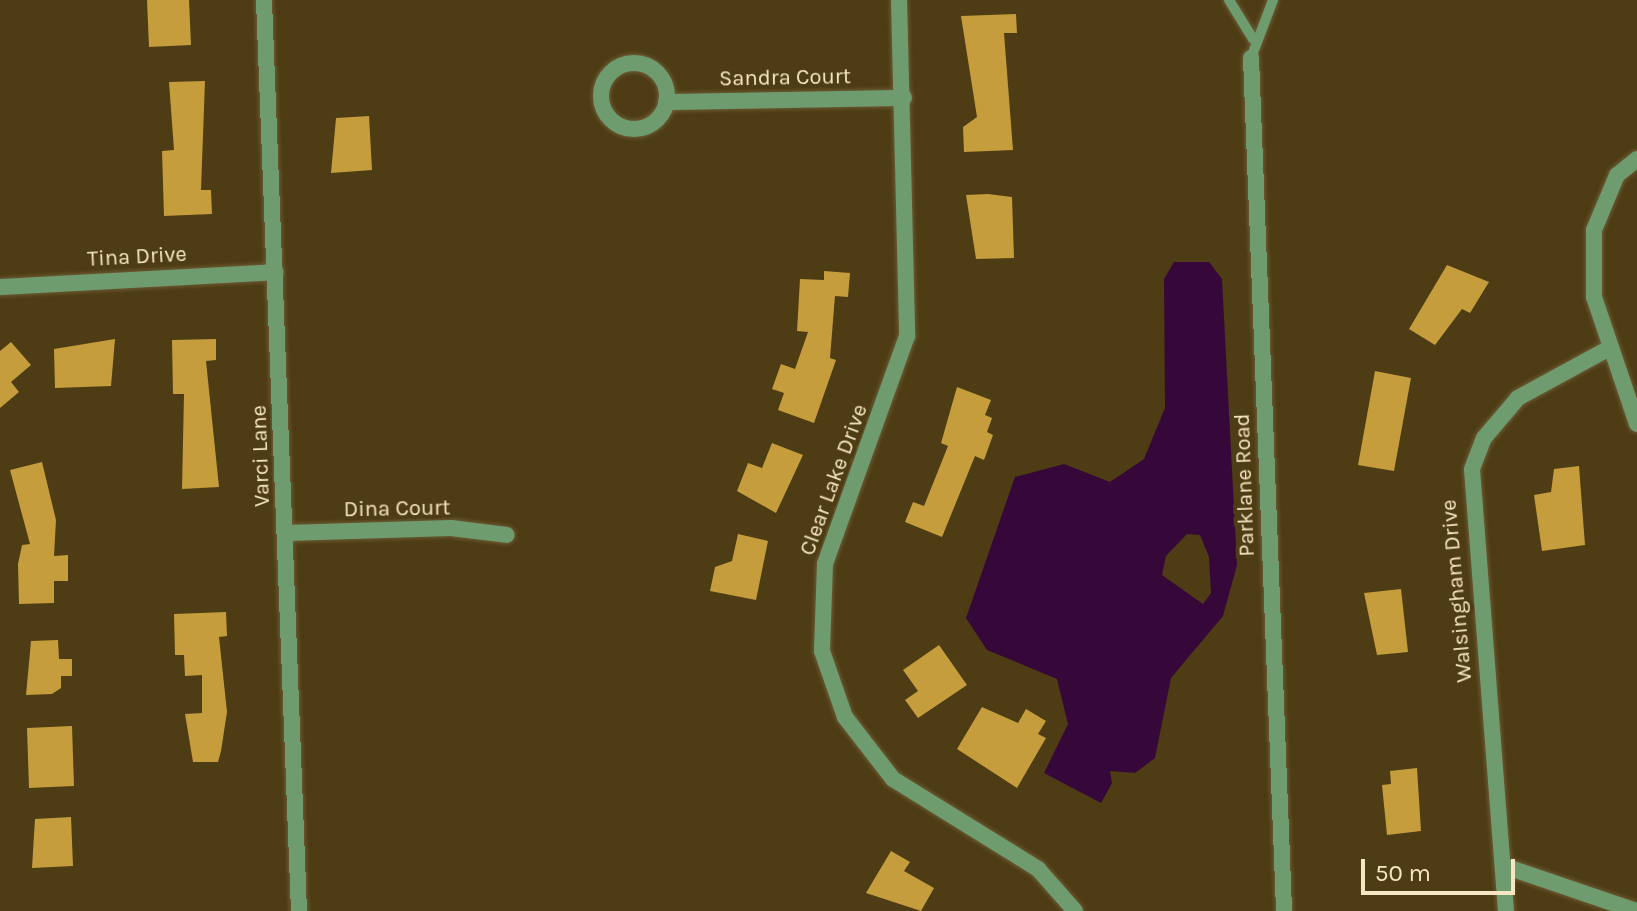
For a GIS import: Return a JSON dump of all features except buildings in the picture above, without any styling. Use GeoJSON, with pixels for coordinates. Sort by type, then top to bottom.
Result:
{"type":"FeatureCollection","features":[{"type":"Feature","properties":{"kind":"street","name":"Varci Lane"},"geometry":{"type":"LineString","coordinates":[[264,0],[299,911]]}},
{"type":"Feature","properties":{"kind":"street","name":"Clear Lake Drive"},"geometry":{"type":"LineString","coordinates":[[899,0],[904,98],[907,336],[825,564],[819,617],[826,669],[845,717],[893,779],[1028,861],[1075,911]]}},
{"type":"Feature","properties":{"kind":"street","name":"Parklane Road"},"geometry":{"type":"LineString","coordinates":[[1251,58],[1284,911]]}},
{"type":"Feature","properties":{"kind":"street"},"geometry":{"type":"LineString","coordinates":[[635,63],[663,80],[666,102],[647,126],[626,128],[609,117],[602,87],[614,69],[635,63]]}},
{"type":"Feature","properties":{"kind":"street","name":"Sandra Court"},"geometry":{"type":"LineString","coordinates":[[666,102],[904,98]]}},
{"type":"Feature","properties":{"kind":"street"},"geometry":{"type":"LineString","coordinates":[[1637,159],[1617,175],[1594,230],[1594,297],[1608,349],[1637,424]]}},
{"type":"Feature","properties":{"kind":"street","name":"Tina Drive"},"geometry":{"type":"LineString","coordinates":[[0,287],[276,272]]}},
{"type":"Feature","properties":{"kind":"street","name":"Walsingham Drive"},"geometry":{"type":"LineString","coordinates":[[1506,911],[1472,469],[1484,438],[1518,398],[1608,349]]}},
{"type":"Feature","properties":{"kind":"street","name":"Dina Court"},"geometry":{"type":"LineString","coordinates":[[286,533],[451,528],[507,535]]}},
{"type":"Feature","properties":{"kind":"street"},"geometry":{"type":"LineString","coordinates":[[1504,866],[1636,911]]}},
{"type":"Feature","properties":{"kind":"lane"},"geometry":{"type":"LineString","coordinates":[[1229,0],[1253,39]]}},
{"type":"Feature","properties":{"kind":"lane"},"geometry":{"type":"LineString","coordinates":[[1251,58],[1253,39],[1273,0]]}},
{"type":"Feature","properties":{"kind":"shaded area"},"geometry":{"type":"Polygon","coordinates":[[[1174,262],[1209,262],[1222,279],[1237,565],[1223,616],[1171,678],[1155,758],[1135,773],[1110,771],[1112,783],[1101,803],[1044,773],[1068,724],[1057,679],[987,650],[966,618],[1015,477],[1064,464],[1110,482],[1144,459],[1165,408],[1164,279],[1174,262]],[[1187,534],[1166,556],[1162,575],[1203,604],[1211,593],[1209,557],[1200,535],[1187,534]]]}}]}
